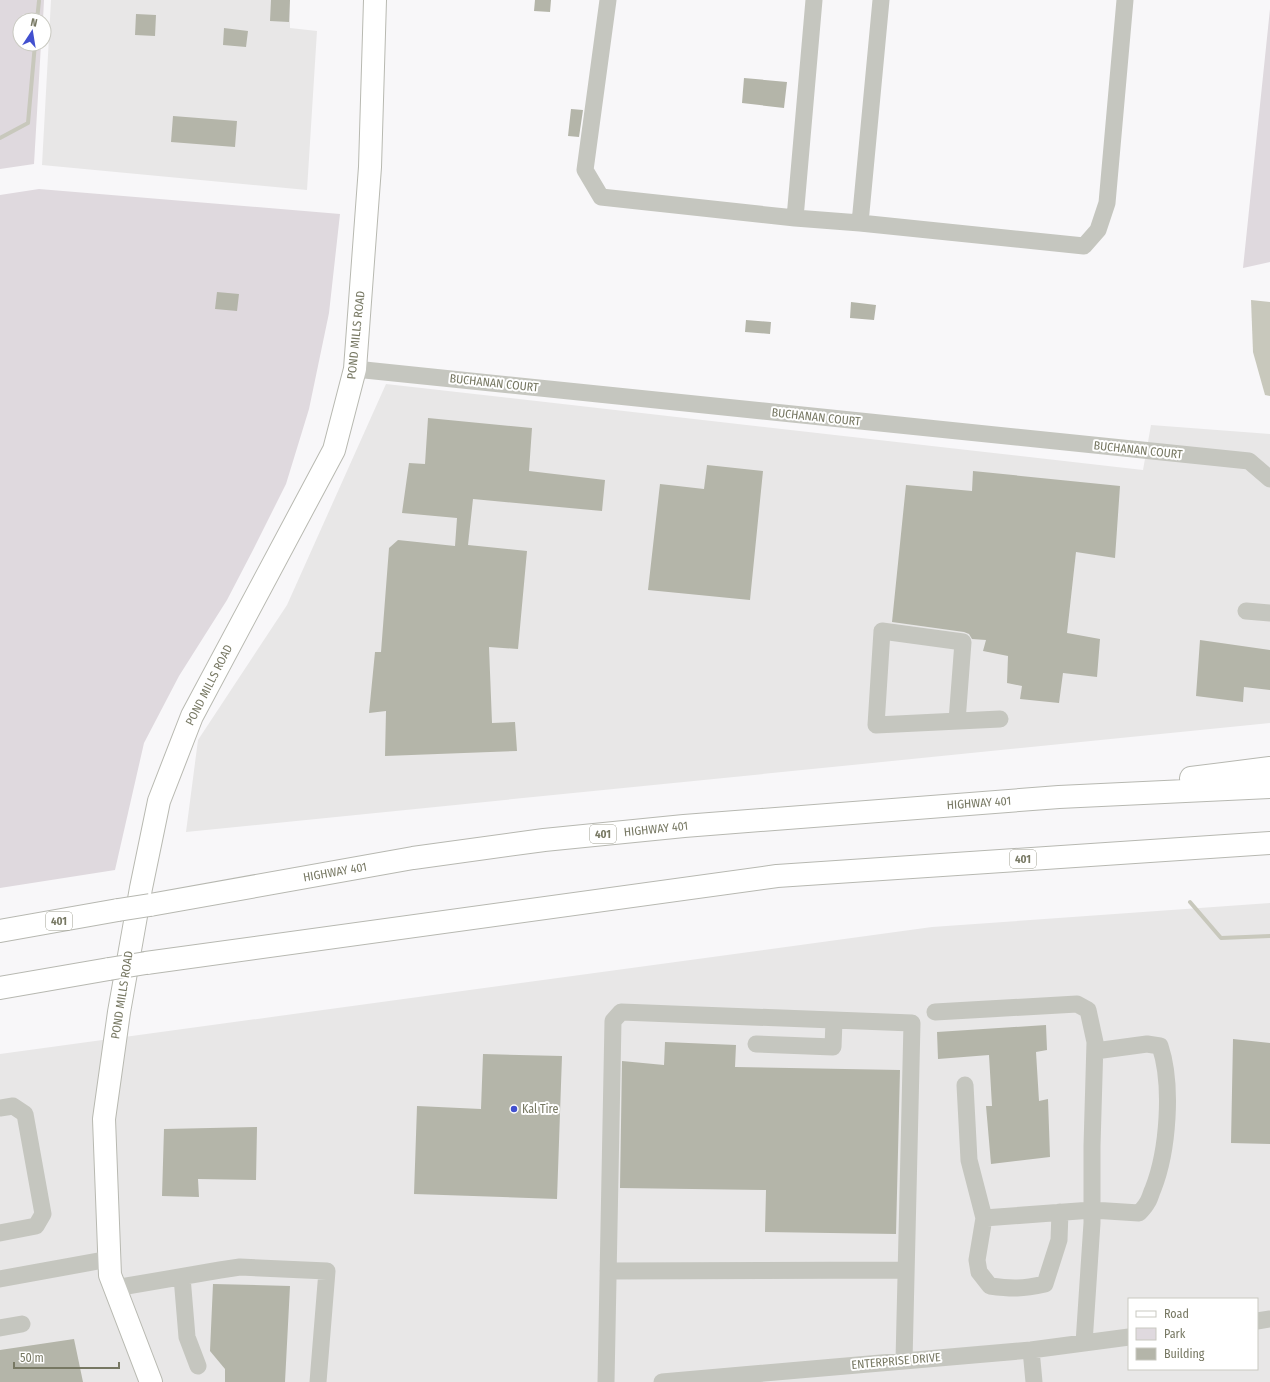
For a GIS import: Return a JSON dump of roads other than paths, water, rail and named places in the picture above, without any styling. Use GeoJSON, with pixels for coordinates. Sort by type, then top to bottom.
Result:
{"type":"FeatureCollection","features":[{"type":"Feature","properties":{"kind":"main road","name":"POND MILLS ROAD"},"geometry":{"type":"LineString","coordinates":[[151,1382],[110,1275],[104,1119],[118,1012],[159,801],[192,716],[334,450],[355,369],[370,167],[375,0]]}},
{"type":"Feature","properties":{"kind":"main road"},"geometry":{"type":"LineString","coordinates":[[1059,797],[1152,782],[1270,768]]}},
{"type":"Feature","properties":{"kind":"main road","name":"HIGHWAY 401"},"geometry":{"type":"LineString","coordinates":[[0,931],[412,858],[544,840],[692,825],[1059,797],[1270,787]]}},
{"type":"Feature","properties":{"kind":"main road","name":"401"},"geometry":{"type":"LineString","coordinates":[[0,988],[146,963],[777,876],[1270,843]]}},
{"type":"Feature","properties":{"kind":"street"},"geometry":{"type":"LineString","coordinates":[[608,0],[585,170],[601,197],[795,218],[860,223],[1084,246],[1098,230],[1107,203],[1125,0]]}},
{"type":"Feature","properties":{"kind":"street"},"geometry":{"type":"LineString","coordinates":[[795,218],[814,0]]}},
{"type":"Feature","properties":{"kind":"street"},"geometry":{"type":"LineString","coordinates":[[860,223],[881,0]]}},
{"type":"Feature","properties":{"kind":"street","name":"BUCHANAN COURT"},"geometry":{"type":"LineString","coordinates":[[355,369],[1249,461],[1270,479]]}},
{"type":"Feature","properties":{"kind":"street"},"geometry":{"type":"LineString","coordinates":[[1246,611],[1270,613]]}},
{"type":"Feature","properties":{"kind":"street"},"geometry":{"type":"LineString","coordinates":[[957,721],[963,642],[882,631],[876,725],[1000,719]]}},
{"type":"Feature","properties":{"kind":"street"},"geometry":{"type":"LineString","coordinates":[[935,1012],[1077,1004],[1088,1010],[1095,1042],[1095,1051],[1092,1146],[1092,1210],[1084,1343]]}},
{"type":"Feature","properties":{"kind":"street"},"geometry":{"type":"LineString","coordinates":[[606,1382],[613,1021],[621,1012],[912,1023],[904,1361]]}},
{"type":"Feature","properties":{"kind":"street"},"geometry":{"type":"LineString","coordinates":[[756,1044],[833,1046],[834,1020]]}},
{"type":"Feature","properties":{"kind":"street"},"geometry":{"type":"LineString","coordinates":[[984,1218],[1092,1210],[1139,1213],[1147,1203],[1158,1176],[1165,1143],[1168,1085],[1164,1056],[1160,1046],[1147,1044],[1095,1051]]}},
{"type":"Feature","properties":{"kind":"street"},"geometry":{"type":"LineString","coordinates":[[965,1085],[969,1160],[984,1218],[977,1260],[979,1272],[990,1286],[1012,1289],[1028,1288],[1045,1284],[1059,1240],[1060,1212]]}},
{"type":"Feature","properties":{"kind":"street"},"geometry":{"type":"LineString","coordinates":[[0,1108],[13,1106],[25,1114],[43,1214],[36,1226],[0,1233]]}},
{"type":"Feature","properties":{"kind":"street"},"geometry":{"type":"LineString","coordinates":[[0,1279],[109,1259]]}},
{"type":"Feature","properties":{"kind":"street"},"geometry":{"type":"LineString","coordinates":[[115,1288],[240,1267],[327,1271],[318,1382]]}},
{"type":"Feature","properties":{"kind":"street"},"geometry":{"type":"LineString","coordinates":[[608,1272],[906,1270]]}},
{"type":"Feature","properties":{"kind":"street"},"geometry":{"type":"LineString","coordinates":[[182,1277],[188,1337],[198,1366]]}},
{"type":"Feature","properties":{"kind":"street"},"geometry":{"type":"LineString","coordinates":[[1258,1321],[1270,1319]]}},
{"type":"Feature","properties":{"kind":"street"},"geometry":{"type":"LineString","coordinates":[[0,1328],[22,1324]]}},
{"type":"Feature","properties":{"kind":"street","name":"ENTERPRISE DRIVE"},"geometry":{"type":"LineString","coordinates":[[672,1382],[1031,1350],[1128,1337]]}},
{"type":"Feature","properties":{"kind":"street"},"geometry":{"type":"LineString","coordinates":[[1031,1350],[1034,1382]]}},
{"type":"Feature","properties":{"kind":"waterway"},"geometry":{"type":"LineString","coordinates":[[38,12],[39,1]]}},
{"type":"Feature","properties":{"kind":"waterway"},"geometry":{"type":"LineString","coordinates":[[0,138],[28,123],[34,52]]}},
{"type":"Feature","properties":{"kind":"waterway"},"geometry":{"type":"LineString","coordinates":[[1190,902],[1221,938],[1270,936]]}},
{"type":"Feature","properties":{"kind":"place","name":"Kal Tire"},"geometry":{"type":"Point","coordinates":[514,1109]}}]}
